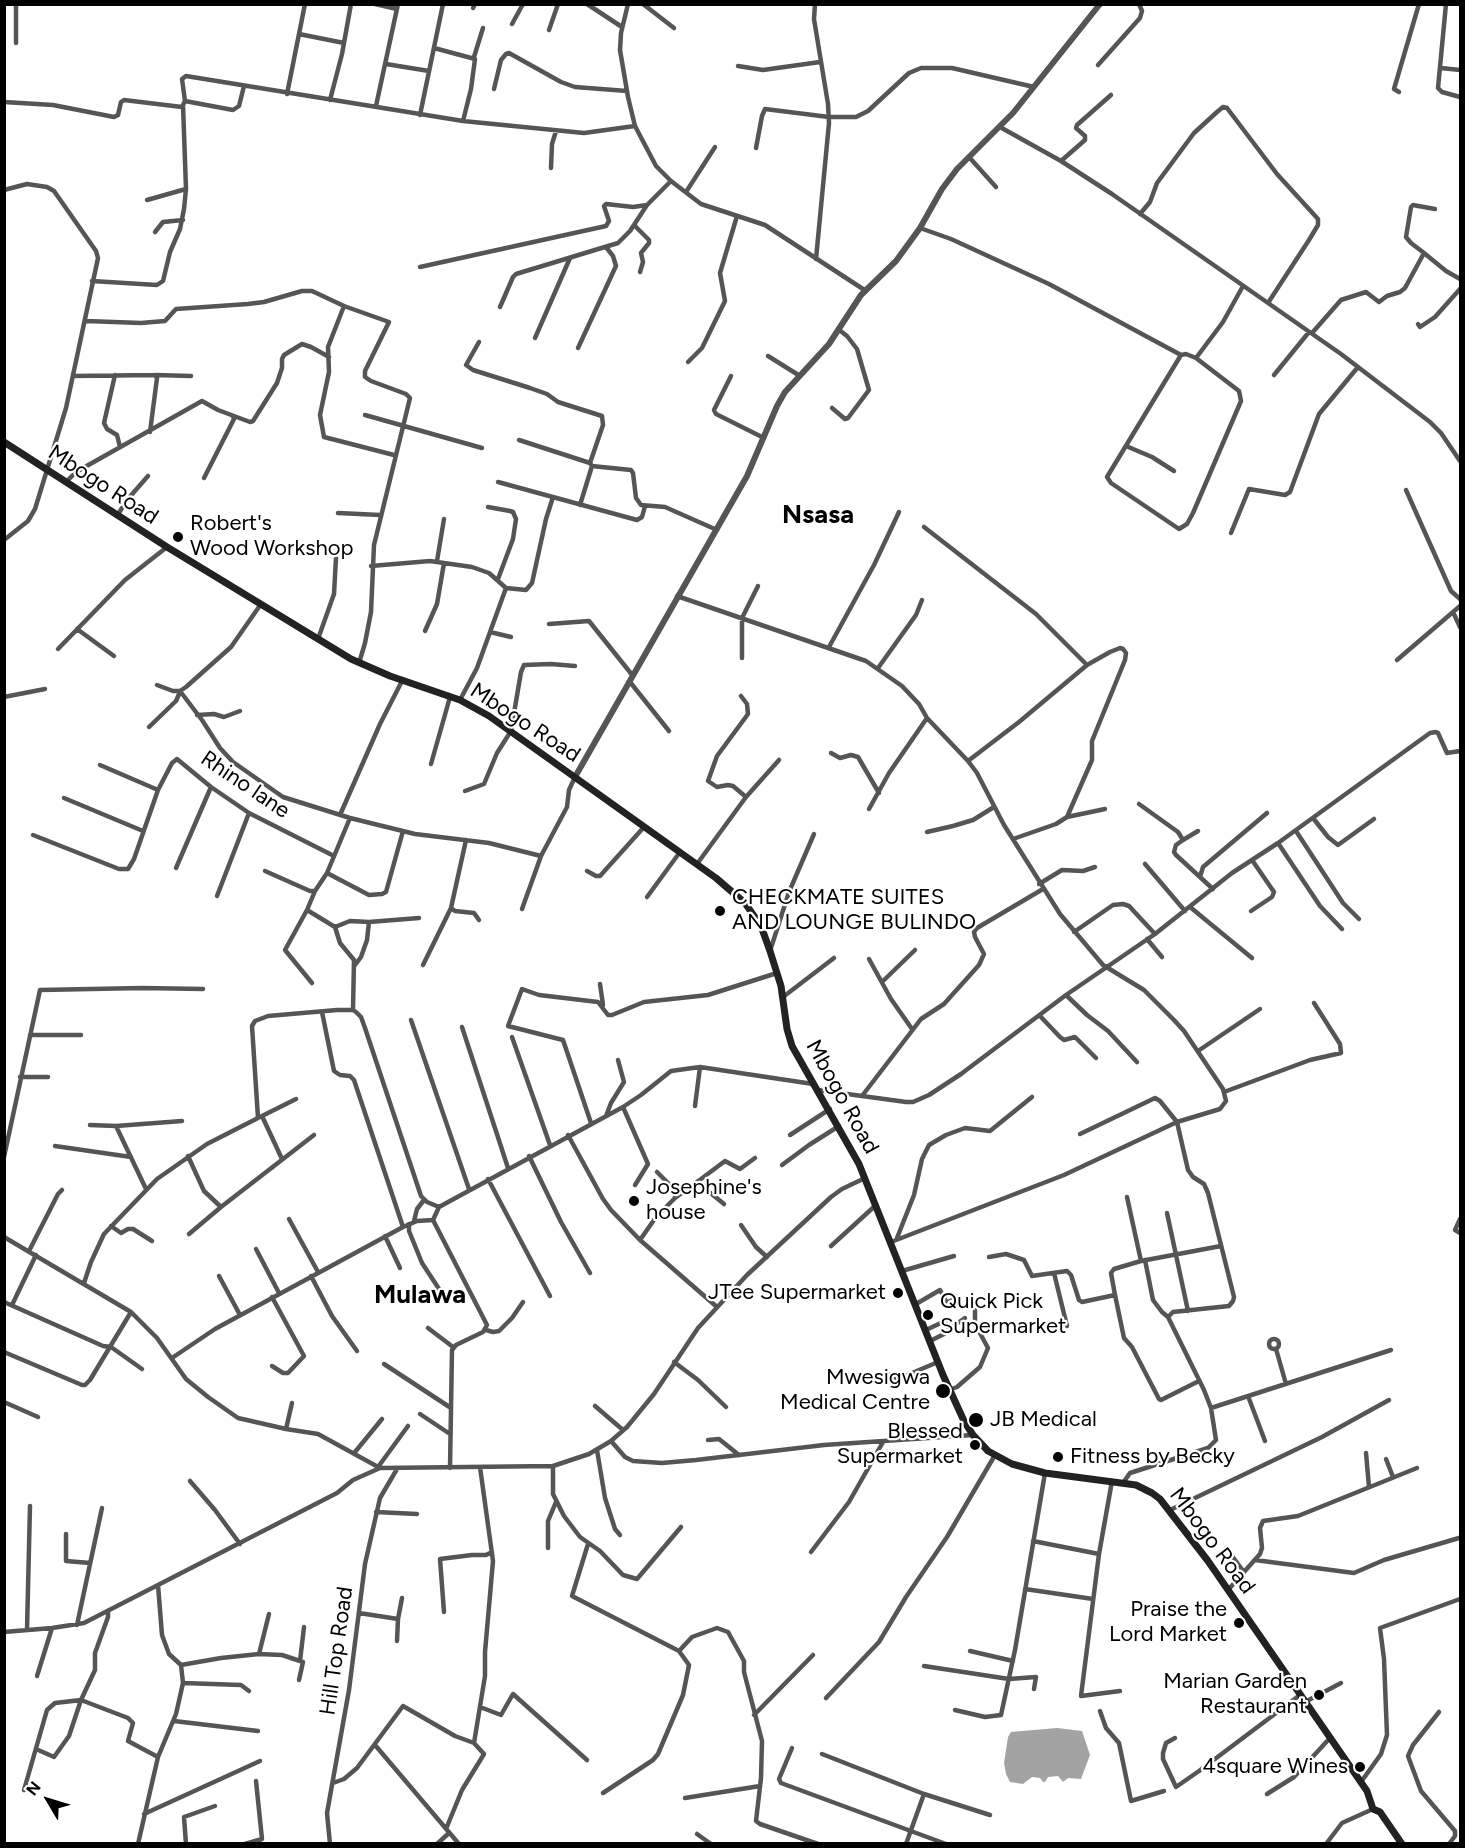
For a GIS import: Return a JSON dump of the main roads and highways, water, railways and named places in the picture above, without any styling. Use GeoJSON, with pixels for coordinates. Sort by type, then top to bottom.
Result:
{"type":"FeatureCollection","features":[{"type":"Feature","properties":{"kind":"main road","name":"Mbogo Road"},"geometry":{"type":"LineString","coordinates":[[4,442],[117,516],[359,663],[402,681],[460,700],[489,716],[697,864],[744,903],[761,926],[770,951],[783,997],[787,1029],[792,1046],[839,1126],[894,1240],[902,1271],[949,1390],[973,1435],[995,1455],[1012,1464],[1045,1473],[1136,1485],[1152,1492],[1170,1510],[1228,1590],[1367,1791],[1372,1809],[1380,1812],[1402,1844]]}},
{"type":"Feature","properties":{"kind":"place","name":"Robert's Wood Workshop"},"geometry":{"type":"Point","coordinates":[178,537]}},
{"type":"Feature","properties":{"kind":"place","name":"CHECKMATE SUITES AND LOUNGE BULINDO"},"geometry":{"type":"Point","coordinates":[720,911]}},
{"type":"Feature","properties":{"kind":"place","name":"Josephine's house"},"geometry":{"type":"Point","coordinates":[634,1201]}},
{"type":"Feature","properties":{"kind":"place","name":"JTee Supermarket"},"geometry":{"type":"Point","coordinates":[898,1293]}},
{"type":"Feature","properties":{"kind":"place","name":"Quick Pick Supermarket"},"geometry":{"type":"Point","coordinates":[928,1315]}},
{"type":"Feature","properties":{"kind":"place","name":"Mwesigwa Medical Centre"},"geometry":{"type":"Point","coordinates":[943,1391]}},
{"type":"Feature","properties":{"kind":"place","name":"JB Medical"},"geometry":{"type":"Point","coordinates":[976,1420]}},
{"type":"Feature","properties":{"kind":"place","name":"Blessed Supermarket"},"geometry":{"type":"Point","coordinates":[975,1445]}},
{"type":"Feature","properties":{"kind":"place","name":"Fitness by Becky"},"geometry":{"type":"Point","coordinates":[1058,1457]}},
{"type":"Feature","properties":{"kind":"place","name":"Praise the Lord Market"},"geometry":{"type":"Point","coordinates":[1239,1623]}},
{"type":"Feature","properties":{"kind":"place","name":"Marian Garden Restaurant"},"geometry":{"type":"Point","coordinates":[1319,1695]}},
{"type":"Feature","properties":{"kind":"place","name":"4square Wines"},"geometry":{"type":"Point","coordinates":[1360,1767]}},
{"type":"Feature","properties":{"kind":"district","name":"Nsasa"},"geometry":{"type":"Point","coordinates":[818,515]}},
{"type":"Feature","properties":{"kind":"district","name":"Mulawa"},"geometry":{"type":"Point","coordinates":[420,1295]}}]}
